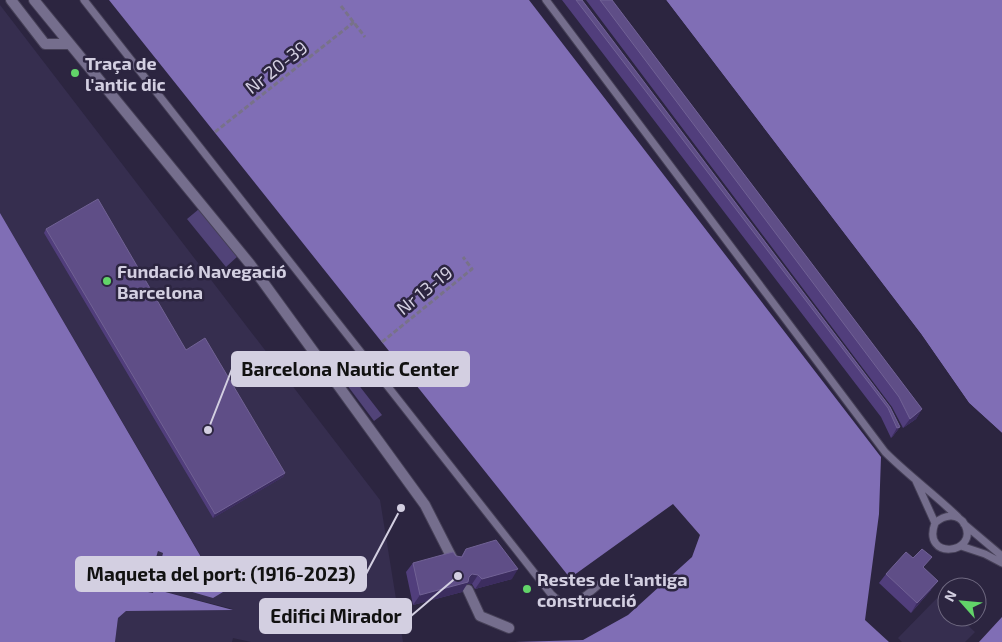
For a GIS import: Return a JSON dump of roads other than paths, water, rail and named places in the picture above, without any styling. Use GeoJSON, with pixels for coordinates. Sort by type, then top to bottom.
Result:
{"type":"FeatureCollection","features":[{"type":"Feature","properties":{"kind":"street"},"geometry":{"type":"LineString","coordinates":[[11,0],[45,44],[68,44]]}},
{"type":"Feature","properties":{"kind":"street"},"geometry":{"type":"LineString","coordinates":[[34,0],[68,44],[250,264],[425,505],[453,560]]}},
{"type":"Feature","properties":{"kind":"street"},"geometry":{"type":"LineString","coordinates":[[468,590],[480,616],[509,628]]}},
{"type":"Feature","properties":{"kind":"lane"},"geometry":{"type":"LineString","coordinates":[[84,0],[551,594],[560,602],[572,603],[583,598],[604,580]]}},
{"type":"Feature","properties":{"kind":"lane"},"geometry":{"type":"LineString","coordinates":[[546,0],[885,452],[915,479],[932,491],[958,518],[1002,556]]}},
{"type":"Feature","properties":{"kind":"lane"},"geometry":{"type":"LineString","coordinates":[[915,479],[935,523]]}},
{"type":"Feature","properties":{"kind":"lane"},"geometry":{"type":"LineString","coordinates":[[958,518],[950,516],[941,518],[935,523],[932,531],[938,546],[946,550],[954,550],[961,546],[966,539],[967,531],[964,523]]}},
{"type":"Feature","properties":{"kind":"lane"},"geometry":{"type":"LineString","coordinates":[[961,546],[985,554],[1002,563]]}},
{"type":"Feature","properties":{"kind":"place","name":"Traça de l'antic dic"},"geometry":{"type":"Point","coordinates":[75,73]}},
{"type":"Feature","properties":{"kind":"place","name":"Fundació Navegació Barcelona"},"geometry":{"type":"Point","coordinates":[107,281]}},
{"type":"Feature","properties":{"kind":"place","name":"Barcelona Nautic Center"},"geometry":{"type":"Point","coordinates":[208,430]}},
{"type":"Feature","properties":{"kind":"place","name":"Maqueta del port: (1916-2023)"},"geometry":{"type":"Point","coordinates":[401,508]}},
{"type":"Feature","properties":{"kind":"place","name":"Edifici Mirador"},"geometry":{"type":"Point","coordinates":[458,576]}},
{"type":"Feature","properties":{"kind":"place","name":"Restes de l'antiga construcció"},"geometry":{"type":"Point","coordinates":[527,589]}}]}
